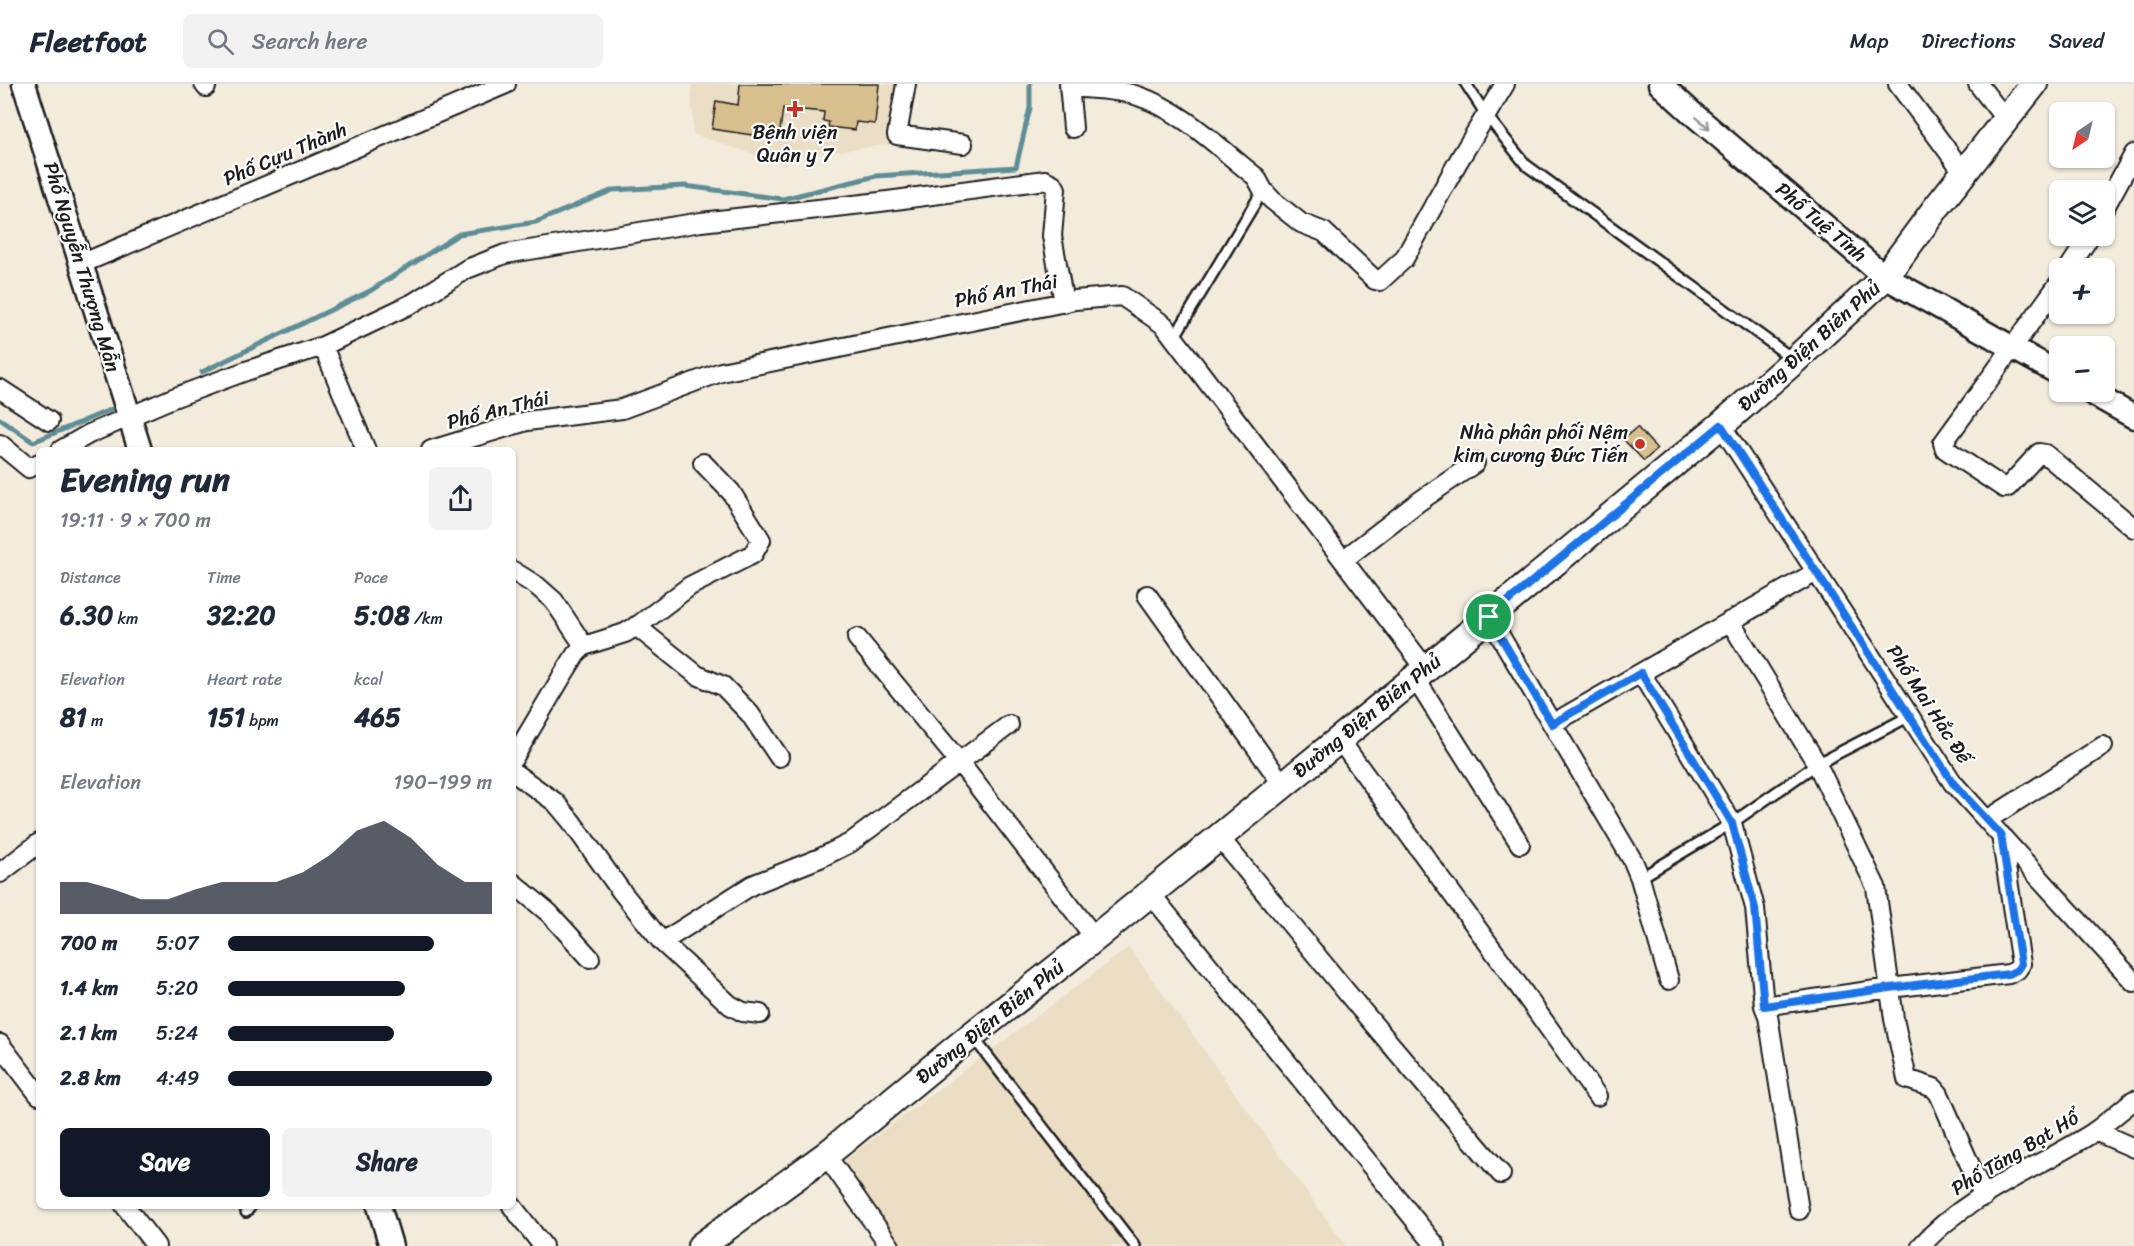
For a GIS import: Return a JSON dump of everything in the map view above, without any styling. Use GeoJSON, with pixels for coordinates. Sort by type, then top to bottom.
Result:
{"type":"FeatureCollection","features":[{"type":"Feature","properties":{"kind":"main road","name":"Đường Điện Biên Phủ"},"geometry":{"type":"LineString","coordinates":[[701,1246],[826,1155],[1339,740],[1721,425],[1886,277],[2034,84]]}},
{"type":"Feature","properties":{"kind":"street","name":"Phố Nguyễn Thượng Mẫn"},"geometry":{"type":"LineString","coordinates":[[24,84],[139,447]]}},
{"type":"Feature","properties":{"kind":"street","name":"Phố Cựu Thành"},"geometry":{"type":"LineString","coordinates":[[81,264],[506,84]]}},
{"type":"Feature","properties":{"kind":"street"},"geometry":{"type":"LineString","coordinates":[[906,84],[897,135],[963,144]]}},
{"type":"Feature","properties":{"kind":"street"},"geometry":{"type":"LineString","coordinates":[[1072,128],[1069,85],[1136,95],[1159,104],[1184,119],[1256,177],[1272,200],[1301,223],[1324,232],[1375,280],[1380,281],[1404,258],[1505,84]]}},
{"type":"Feature","properties":{"kind":"street","name":"Phố Tuệ Tĩnh"},"geometry":{"type":"LineString","coordinates":[[1660,84],[1886,277],[2049,368]]}},
{"type":"Feature","properties":{"kind":"street"},"geometry":{"type":"LineString","coordinates":[[1898,84],[1964,173]]}},
{"type":"Feature","properties":{"kind":"street"},"geometry":{"type":"LineString","coordinates":[[1978,84],[2006,120]]}},
{"type":"Feature","properties":{"kind":"street"},"geometry":{"type":"LineString","coordinates":[[2115,190],[2134,156]]}},
{"type":"Feature","properties":{"kind":"street"},"geometry":{"type":"LineString","coordinates":[[66,447],[88,434],[183,394],[323,346],[413,303],[466,269],[505,254],[701,222],[880,202],[1045,180],[1053,184],[1056,189],[1052,236],[1064,303]]}},
{"type":"Feature","properties":{"kind":"street","name":"Phố An Thái"},"geometry":{"type":"LineString","coordinates":[[441,447],[527,421],[622,409],[721,372],[1064,303],[1122,296],[1164,325],[1343,560],[1420,673],[1520,844]]}},
{"type":"Feature","properties":{"kind":"street"},"geometry":{"type":"LineString","coordinates":[[2049,297],[1943,443],[1946,449],[2004,488],[2008,487],[2039,453],[2045,454],[2134,528]]}},
{"type":"Feature","properties":{"kind":"street"},"geometry":{"type":"LineString","coordinates":[[323,346],[365,447]]}},
{"type":"Feature","properties":{"kind":"street"},"geometry":{"type":"LineString","coordinates":[[0,389],[49,421]]}},
{"type":"Feature","properties":{"kind":"street"},"geometry":{"type":"LineString","coordinates":[[2108,402],[2134,417]]}},
{"type":"Feature","properties":{"kind":"street","name":"Phố Mai Hắc Đế"},"geometry":{"type":"LineString","coordinates":[[1721,425],[1953,783],[2134,982]]}},
{"type":"Feature","properties":{"kind":"street"},"geometry":{"type":"LineString","coordinates":[[0,444],[36,469]]}},
{"type":"Feature","properties":{"kind":"street"},"geometry":{"type":"LineString","coordinates":[[1343,560],[1417,503],[1475,463]]}},
{"type":"Feature","properties":{"kind":"street"},"geometry":{"type":"LineString","coordinates":[[516,754],[576,654],[584,646],[625,633],[690,586],[753,554],[761,540],[731,492],[703,464]]}},
{"type":"Feature","properties":{"kind":"street"},"geometry":{"type":"LineString","coordinates":[[1552,724],[1816,572]]}},
{"type":"Feature","properties":{"kind":"street"},"geometry":{"type":"LineString","coordinates":[[516,573],[537,586],[554,601],[584,646]]}},
{"type":"Feature","properties":{"kind":"street"},"geometry":{"type":"LineString","coordinates":[[1147,595],[1283,785]]}},
{"type":"Feature","properties":{"kind":"street"},"geometry":{"type":"LineString","coordinates":[[1489,617],[1633,861],[1669,980]]}},
{"type":"Feature","properties":{"kind":"street"},"geometry":{"type":"LineString","coordinates":[[1730,621],[1817,764],[1876,887],[1894,1019],[1907,1079],[1934,1089],[1939,1094],[1984,1197]]}},
{"type":"Feature","properties":{"kind":"street"},"geometry":{"type":"LineString","coordinates":[[636,626],[697,675],[723,686],[750,714],[779,757]]}},
{"type":"Feature","properties":{"kind":"street"},"geometry":{"type":"LineString","coordinates":[[857,638],[960,763],[1095,938]]}},
{"type":"Feature","properties":{"kind":"street"},"geometry":{"type":"LineString","coordinates":[[1641,673],[1732,823],[1755,908],[1764,1006],[1768,1016],[1799,1210]]}},
{"type":"Feature","properties":{"kind":"street"},"geometry":{"type":"LineString","coordinates":[[662,942],[737,893],[850,843],[1009,725]]}},
{"type":"Feature","properties":{"kind":"street"},"geometry":{"type":"LineString","coordinates":[[1339,740],[1597,1096]]}},
{"type":"Feature","properties":{"kind":"street"},"geometry":{"type":"LineString","coordinates":[[1987,820],[2103,746]]}},
{"type":"Feature","properties":{"kind":"street"},"geometry":{"type":"LineString","coordinates":[[516,774],[555,802],[662,942],[730,1005],[743,1012],[760,1014]]}},
{"type":"Feature","properties":{"kind":"street"},"geometry":{"type":"LineString","coordinates":[[1764,1006],[2009,974],[2017,970],[2021,964],[2001,835]]}},
{"type":"Feature","properties":{"kind":"street"},"geometry":{"type":"LineString","coordinates":[[1219,837],[1358,1006],[1501,1174]]}},
{"type":"Feature","properties":{"kind":"street"},"geometry":{"type":"LineString","coordinates":[[0,873],[36,845]]}},
{"type":"Feature","properties":{"kind":"street"},"geometry":{"type":"LineString","coordinates":[[516,886],[549,913],[590,958]]}},
{"type":"Feature","properties":{"kind":"street"},"geometry":{"type":"LineString","coordinates":[[1150,893],[1436,1246]]}},
{"type":"Feature","properties":{"kind":"street"},"geometry":{"type":"LineString","coordinates":[[0,1044],[36,1091]]}},
{"type":"Feature","properties":{"kind":"street","name":"Phố Tăng Bạt Hổ"},"geometry":{"type":"LineString","coordinates":[[1921,1246],[1936,1228],[1999,1185],[2095,1131],[2134,1100]]}},
{"type":"Feature","properties":{"kind":"street"},"geometry":{"type":"LineString","coordinates":[[2095,1131],[2134,1148]]}},
{"type":"Feature","properties":{"kind":"street"},"geometry":{"type":"LineString","coordinates":[[826,1155],[890,1246]]}},
{"type":"Feature","properties":{"kind":"street"},"geometry":{"type":"LineString","coordinates":[[127,1209],[156,1246]]}},
{"type":"Feature","properties":{"kind":"street"},"geometry":{"type":"LineString","coordinates":[[380,1209],[391,1246]]}},
{"type":"Feature","properties":{"kind":"street"},"geometry":{"type":"LineString","coordinates":[[514,1209],[543,1246]]}},
{"type":"Feature","properties":{"kind":"lane"},"geometry":{"type":"LineString","coordinates":[[1466,84],[1487,116],[1526,165],[1795,360]]}},
{"type":"Feature","properties":{"kind":"lane"},"geometry":{"type":"LineString","coordinates":[[1174,338],[1263,190]]}},
{"type":"Feature","properties":{"kind":"lane"},"geometry":{"type":"LineString","coordinates":[[1640,878],[1732,823],[1817,764],[1910,716]]}},
{"type":"Feature","properties":{"kind":"lane"},"geometry":{"type":"LineString","coordinates":[[972,1035],[1135,1246]]}},
{"type":"Feature","properties":{"kind":"shaded area","name":"Bệnh viện Quân y 7"},"geometry":{"type":"Polygon","coordinates":[[[691,84],[901,84],[893,144],[801,156],[784,165],[693,134],[691,84]]]}},
{"type":"Feature","properties":{"kind":"shaded area"},"geometry":{"type":"Polygon","coordinates":[[[1129,947],[1346,1246],[897,1246],[839,1164],[1129,947]]]}},
{"type":"Feature","properties":{"kind":"building"},"geometry":{"type":"Polygon","coordinates":[[[740,84],[879,84],[875,124],[856,122],[855,130],[828,127],[829,122],[823,121],[824,112],[783,108],[779,139],[712,129],[716,101],[738,105],[740,84]]]}},
{"type":"Feature","properties":{"kind":"building","name":"Nhà phân phối Nệm kim cương Đức Tiến"},"geometry":{"type":"Polygon","coordinates":[[[1637,427],[1657,449],[1644,461],[1623,439],[1637,427]]]}},
{"type":"Feature","properties":{"kind":"waterway"},"geometry":{"type":"LineString","coordinates":[[202,372],[370,291],[459,234],[536,222],[613,190],[685,186],[783,199],[876,176],[1016,167],[1030,108],[1030,84]]}},
{"type":"Feature","properties":{"kind":"waterway"},"geometry":{"type":"LineString","coordinates":[[0,419],[33,442],[117,407]]}},
{"type":"Feature","properties":{"kind":"place","name":"Bệnh viện Quân y 7"},"geometry":{"type":"Point","coordinates":[795,109]}},
{"type":"Feature","properties":{"kind":"place","name":"Nhà phân phối Nệm kim cương Đức Tiến"},"geometry":{"type":"Point","coordinates":[1640,444]}},
{"type":"Feature","properties":{"kind":"route"},"geometry":{"type":"LineString","coordinates":[[1721,425],[1953,783],[2001,835],[2021,964],[2017,970],[2009,974],[1764,1006],[1755,908],[1732,823],[1641,673],[1552,724],[1489,617],[1721,425]]}}]}
